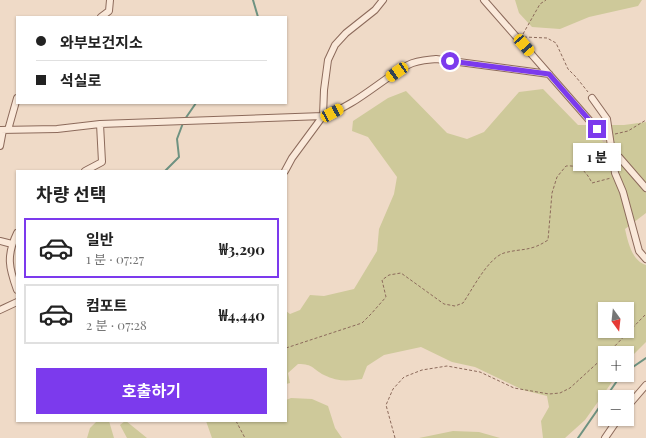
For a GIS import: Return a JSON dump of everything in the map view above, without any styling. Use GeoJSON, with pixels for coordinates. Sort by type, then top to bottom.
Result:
{"type":"FeatureCollection","features":[{"type":"Feature","properties":{"kind":"street"},"geometry":{"type":"LineString","coordinates":[[102,16],[109,11],[110,0]]}},
{"type":"Feature","properties":{"kind":"street"},"geometry":{"type":"LineString","coordinates":[[286,170],[292,158],[323,116],[324,90],[328,60],[335,45],[346,33],[375,10],[383,0]]}},
{"type":"Feature","properties":{"kind":"street"},"geometry":{"type":"LineString","coordinates":[[484,0],[597,129]]}},
{"type":"Feature","properties":{"kind":"street"},"geometry":{"type":"LineString","coordinates":[[4,130],[57,128],[100,124],[323,116],[351,104],[409,64],[436,59],[549,74]]}},
{"type":"Feature","properties":{"kind":"street"},"geometry":{"type":"LineString","coordinates":[[592,98],[607,119],[617,177],[639,251],[646,259]]}},
{"type":"Feature","properties":{"kind":"street"},"geometry":{"type":"LineString","coordinates":[[0,146],[4,130],[16,100]]}},
{"type":"Feature","properties":{"kind":"street"},"geometry":{"type":"LineString","coordinates":[[87,170],[102,162],[100,124]]}},
{"type":"Feature","properties":{"kind":"street"},"geometry":{"type":"LineString","coordinates":[[619,157],[646,188]]}},
{"type":"Feature","properties":{"kind":"street"},"geometry":{"type":"LineString","coordinates":[[16,235],[12,244],[9,266],[16,287]]}},
{"type":"Feature","properties":{"kind":"street"},"geometry":{"type":"LineString","coordinates":[[0,241],[12,244]]}},
{"type":"Feature","properties":{"kind":"street"},"geometry":{"type":"LineString","coordinates":[[0,310],[16,302]]}},
{"type":"Feature","properties":{"kind":"street"},"geometry":{"type":"LineString","coordinates":[[634,399],[646,385]]}},
{"type":"Feature","properties":{"kind":"street"},"geometry":{"type":"LineString","coordinates":[[605,438],[613,426]]}},
{"type":"Feature","properties":{"kind":"path"},"geometry":{"type":"LineString","coordinates":[[520,40],[540,4],[546,0]]}},
{"type":"Feature","properties":{"kind":"path"},"geometry":{"type":"LineString","coordinates":[[520,40],[526,36],[547,38],[556,43],[568,69],[592,98]]}},
{"type":"Feature","properties":{"kind":"path"},"geometry":{"type":"LineString","coordinates":[[609,136],[628,131],[646,120]]}},
{"type":"Feature","properties":{"kind":"path"},"geometry":{"type":"LineString","coordinates":[[287,348],[362,322],[386,297],[382,280],[389,275],[401,273],[444,304],[454,306],[463,303],[494,258],[503,253],[536,248],[548,240],[552,193],[557,177],[566,166],[574,165],[582,168],[592,183],[617,177]]}},
{"type":"Feature","properties":{"kind":"path"},"geometry":{"type":"LineString","coordinates":[[615,346],[646,314]]}},
{"type":"Feature","properties":{"kind":"path"},"geometry":{"type":"LineString","coordinates":[[395,438],[386,405],[392,389],[404,377],[422,370],[447,366],[480,372],[514,388],[549,394],[560,393],[570,388],[598,362]]}},
{"type":"Feature","properties":{"kind":"path"},"geometry":{"type":"LineString","coordinates":[[237,422],[245,438]]}},
{"type":"Feature","properties":{"kind":"shaded area"},"geometry":{"type":"Polygon","coordinates":[[[515,0],[642,0],[638,6],[589,17],[560,29],[532,27],[519,13],[515,0]]]}},
{"type":"Feature","properties":{"kind":"shaded area"},"geometry":{"type":"Polygon","coordinates":[[[543,89],[578,125],[624,125],[646,122],[646,213],[625,229],[631,250],[637,260],[646,265],[646,342],[634,354],[634,346],[598,346],[598,382],[612,382],[606,390],[598,390],[598,402],[585,420],[565,438],[543,438],[541,421],[549,407],[547,396],[523,390],[475,367],[452,362],[421,347],[384,355],[367,366],[362,379],[357,380],[334,379],[320,373],[310,366],[298,364],[288,373],[290,383],[287,384],[287,312],[290,314],[300,310],[310,295],[324,296],[354,289],[377,251],[379,229],[394,194],[397,177],[368,137],[352,131],[353,121],[388,98],[406,91],[447,133],[467,139],[484,132],[519,92],[543,89]]]}},
{"type":"Feature","properties":{"kind":"shaded area"},"geometry":{"type":"Polygon","coordinates":[[[291,398],[312,399],[328,406],[335,428],[342,438],[212,438],[206,422],[287,422],[287,400],[291,398]]]}},
{"type":"Feature","properties":{"kind":"shaded area"},"geometry":{"type":"Polygon","coordinates":[[[96,422],[109,422],[114,438],[87,438],[90,428],[96,422]]]}},
{"type":"Feature","properties":{"kind":"shaded area"},"geometry":{"type":"Polygon","coordinates":[[[124,422],[127,422],[147,438],[127,438],[120,425],[124,422]]]}},
{"type":"Feature","properties":{"kind":"shaded area"},"geometry":{"type":"Polygon","coordinates":[[[453,431],[479,432],[500,438],[419,438],[453,431]]]}},
{"type":"Feature","properties":{"kind":"waterway"},"geometry":{"type":"LineString","coordinates":[[253,0],[258,16]]}},
{"type":"Feature","properties":{"kind":"waterway"},"geometry":{"type":"LineString","coordinates":[[185,119],[195,104]]}},
{"type":"Feature","properties":{"kind":"waterway"},"geometry":{"type":"LineString","coordinates":[[166,170],[179,157],[177,139],[183,123]]}},
{"type":"Feature","properties":{"kind":"waterway"},"geometry":{"type":"LineString","coordinates":[[634,366],[646,358]]}},
{"type":"Feature","properties":{"kind":"waterway"},"geometry":{"type":"LineString","coordinates":[[611,390],[616,382]]}},
{"type":"Feature","properties":{"kind":"waterway"},"geometry":{"type":"LineString","coordinates":[[578,438],[598,409]]}},
{"type":"Feature","properties":{"kind":"tunnel"},"geometry":{"type":"LineString","coordinates":[[597,129],[619,157]]}},
{"type":"Feature","properties":{"kind":"route"},"geometry":{"type":"LineString","coordinates":[[450,61],[549,74],[597,129]]}}]}
